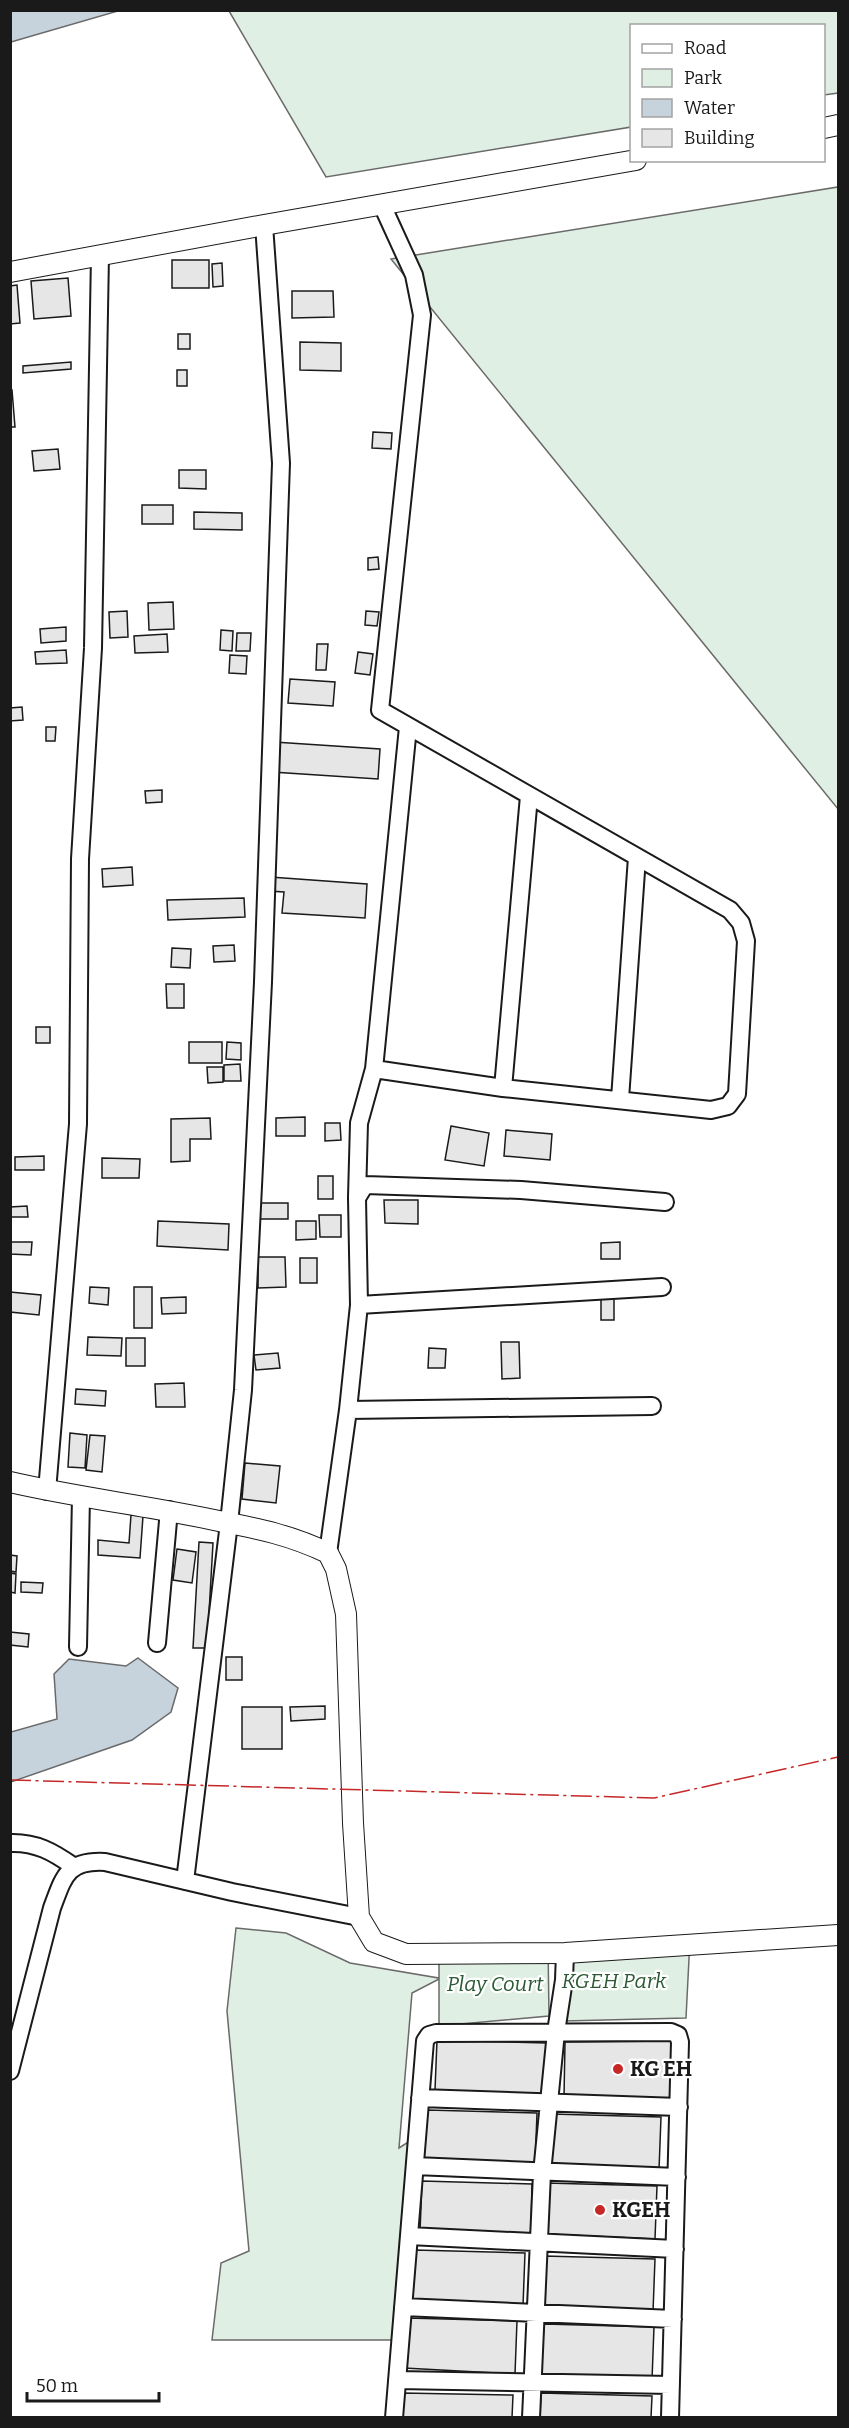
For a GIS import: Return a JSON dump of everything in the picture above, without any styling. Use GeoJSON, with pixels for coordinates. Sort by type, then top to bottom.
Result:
{"type":"FeatureCollection","features":[{"type":"Feature","properties":{"kind":"street"},"geometry":{"type":"LineString","coordinates":[[10,272],[630,161]]}},
{"type":"Feature","properties":{"kind":"street"},"geometry":{"type":"LineString","coordinates":[[374,1069],[503,1088],[711,1110],[728,1106],[737,1094],[746,941],[741,923],[730,910],[380,710],[422,315],[414,275],[382,205]]}},
{"type":"Feature","properties":{"kind":"street"},"geometry":{"type":"LineString","coordinates":[[185,1881],[229,1523],[244,1367],[262,982],[281,463],[264,225]]}},
{"type":"Feature","properties":{"kind":"street"},"geometry":{"type":"LineString","coordinates":[[47,1491],[78,1124],[80,859],[93,648],[100,255]]}},
{"type":"Feature","properties":{"kind":"street"},"geometry":{"type":"LineString","coordinates":[[408,728],[374,1069],[359,1123],[357,1198],[359,1305],[348,1410],[328,1553],[336,1569],[346,1614],[353,1823],[359,1917],[374,1942],[406,1954],[565,1953],[838,1935]]}},
{"type":"Feature","properties":{"kind":"street"},"geometry":{"type":"LineString","coordinates":[[503,1088],[530,796]]}},
{"type":"Feature","properties":{"kind":"street"},"geometry":{"type":"LineString","coordinates":[[620,1099],[637,857]]}},
{"type":"Feature","properties":{"kind":"street"},"geometry":{"type":"LineString","coordinates":[[357,1198],[365,1185],[379,1184],[521,1190],[665,1202]]}},
{"type":"Feature","properties":{"kind":"street"},"geometry":{"type":"LineString","coordinates":[[359,1305],[662,1287]]}},
{"type":"Feature","properties":{"kind":"street"},"geometry":{"type":"LineString","coordinates":[[348,1410],[652,1406]]}},
{"type":"Feature","properties":{"kind":"street"},"geometry":{"type":"LineString","coordinates":[[10,1482],[47,1491],[169,1510],[265,1529],[299,1539],[328,1553]]}},
{"type":"Feature","properties":{"kind":"street"},"geometry":{"type":"LineString","coordinates":[[78,1647],[81,1497]]}},
{"type":"Feature","properties":{"kind":"street"},"geometry":{"type":"LineString","coordinates":[[157,1643],[169,1510]]}},
{"type":"Feature","properties":{"kind":"street"},"geometry":{"type":"LineString","coordinates":[[10,1843],[24,1843],[51,1850],[74,1866]]}},
{"type":"Feature","properties":{"kind":"street"},"geometry":{"type":"LineString","coordinates":[[10,2071],[52,1908],[62,1883],[74,1866],[86,1861],[105,1862],[359,1917]]}},
{"type":"Feature","properties":{"kind":"street"},"geometry":{"type":"LineString","coordinates":[[531,2418],[542,2173],[556,2032],[564,1980],[565,1953]]}},
{"type":"Feature","properties":{"kind":"street"},"geometry":{"type":"LineString","coordinates":[[394,2418],[425,2041],[429,2035],[671,2032],[678,2035],[680,2042],[670,2418]]}},
{"type":"Feature","properties":{"kind":"street"},"geometry":{"type":"LineString","coordinates":[[420,2098],[679,2107]]}},
{"type":"Feature","properties":{"kind":"street"},"geometry":{"type":"LineString","coordinates":[[415,2166],[677,2177]]}},
{"type":"Feature","properties":{"kind":"street"},"geometry":{"type":"LineString","coordinates":[[409,2236],[675,2249]]}},
{"type":"Feature","properties":{"kind":"street"},"geometry":{"type":"LineString","coordinates":[[403,2307],[673,2319]]}},
{"type":"Feature","properties":{"kind":"street"},"geometry":{"type":"LineString","coordinates":[[397,2380],[671,2385]]}},
{"type":"Feature","properties":{"kind":"green space"},"geometry":{"type":"Polygon","coordinates":[[[229,11],[838,11],[838,93],[825,95],[825,24],[630,24],[630,127],[326,177],[229,11]]]}},
{"type":"Feature","properties":{"kind":"green space"},"geometry":{"type":"Polygon","coordinates":[[[838,187],[838,809],[391,259],[838,187]]]}},
{"type":"Feature","properties":{"kind":"green space","name":"Play Court"},"geometry":{"type":"Polygon","coordinates":[[[236,1928],[286,1933],[350,1963],[439,1978],[439,1951],[548,1944],[549,2016],[439,2026],[439,1979],[412,1993],[399,2148],[413,2139],[395,2340],[212,2340],[221,2263],[249,2251],[227,2011],[236,1928]]]}},
{"type":"Feature","properties":{"kind":"green space","name":"KGEH Park"},"geometry":{"type":"Polygon","coordinates":[[[690,1939],[686,2018],[564,2021],[565,1944],[690,1939]]]}},
{"type":"Feature","properties":{"kind":"water"},"geometry":{"type":"Polygon","coordinates":[[[11,10],[118,10],[118,11],[11,42],[11,10]]]}},
{"type":"Feature","properties":{"kind":"water"},"geometry":{"type":"Polygon","coordinates":[[[138,1658],[178,1688],[171,1712],[132,1740],[11,1782],[11,1732],[57,1719],[54,1674],[69,1659],[126,1666],[138,1658]]]}},
{"type":"Feature","properties":{"kind":"building"},"geometry":{"type":"Polygon","coordinates":[[[172,260],[209,260],[209,288],[172,288],[172,260]]]}},
{"type":"Feature","properties":{"kind":"building"},"geometry":{"type":"Polygon","coordinates":[[[222,263],[223,286],[213,287],[212,264],[222,263]]]}},
{"type":"Feature","properties":{"kind":"building"},"geometry":{"type":"Polygon","coordinates":[[[68,278],[71,316],[34,319],[31,281],[68,278]]]}},
{"type":"Feature","properties":{"kind":"building"},"geometry":{"type":"Polygon","coordinates":[[[17,285],[20,323],[10,324],[10,286],[17,285]]]}},
{"type":"Feature","properties":{"kind":"building"},"geometry":{"type":"Polygon","coordinates":[[[292,291],[333,291],[334,317],[292,318],[292,291]]]}},
{"type":"Feature","properties":{"kind":"building"},"geometry":{"type":"Polygon","coordinates":[[[178,334],[190,334],[190,349],[178,349],[178,334]]]}},
{"type":"Feature","properties":{"kind":"building"},"geometry":{"type":"Polygon","coordinates":[[[300,342],[341,343],[341,371],[300,370],[300,342]]]}},
{"type":"Feature","properties":{"kind":"building"},"geometry":{"type":"Polygon","coordinates":[[[71,362],[71,369],[23,373],[23,366],[71,362]]]}},
{"type":"Feature","properties":{"kind":"building"},"geometry":{"type":"Polygon","coordinates":[[[177,370],[187,370],[187,386],[177,386],[177,370]]]}},
{"type":"Feature","properties":{"kind":"building"},"geometry":{"type":"Polygon","coordinates":[[[10,390],[12,390],[15,427],[10,427],[10,390]]]}},
{"type":"Feature","properties":{"kind":"building"},"geometry":{"type":"Polygon","coordinates":[[[373,432],[392,433],[391,449],[372,448],[373,432]]]}},
{"type":"Feature","properties":{"kind":"building"},"geometry":{"type":"Polygon","coordinates":[[[58,449],[60,469],[34,471],[32,451],[58,449]]]}},
{"type":"Feature","properties":{"kind":"building"},"geometry":{"type":"Polygon","coordinates":[[[179,470],[206,470],[206,489],[179,488],[179,470]]]}},
{"type":"Feature","properties":{"kind":"building"},"geometry":{"type":"Polygon","coordinates":[[[142,505],[173,505],[173,524],[142,524],[142,505]]]}},
{"type":"Feature","properties":{"kind":"building"},"geometry":{"type":"Polygon","coordinates":[[[194,512],[242,513],[242,530],[194,529],[194,512]]]}},
{"type":"Feature","properties":{"kind":"building"},"geometry":{"type":"Polygon","coordinates":[[[378,557],[379,569],[368,570],[368,558],[378,557]]]}},
{"type":"Feature","properties":{"kind":"building"},"geometry":{"type":"Polygon","coordinates":[[[173,602],[174,629],[149,630],[148,603],[173,602]]]}},
{"type":"Feature","properties":{"kind":"building"},"geometry":{"type":"Polygon","coordinates":[[[127,611],[128,637],[110,638],[109,612],[127,611]]]}},
{"type":"Feature","properties":{"kind":"building"},"geometry":{"type":"Polygon","coordinates":[[[366,611],[379,612],[377,626],[365,625],[366,611]]]}},
{"type":"Feature","properties":{"kind":"building"},"geometry":{"type":"Polygon","coordinates":[[[66,627],[66,641],[41,643],[40,629],[66,627]]]}},
{"type":"Feature","properties":{"kind":"building"},"geometry":{"type":"Polygon","coordinates":[[[221,630],[233,631],[232,651],[220,650],[221,630]]]}},
{"type":"Feature","properties":{"kind":"building"},"geometry":{"type":"Polygon","coordinates":[[[237,633],[251,633],[250,651],[236,651],[237,633]]]}},
{"type":"Feature","properties":{"kind":"building"},"geometry":{"type":"Polygon","coordinates":[[[167,634],[168,652],[135,653],[134,636],[167,634]]]}},
{"type":"Feature","properties":{"kind":"building"},"geometry":{"type":"Polygon","coordinates":[[[317,644],[328,644],[326,670],[316,670],[317,644]]]}},
{"type":"Feature","properties":{"kind":"building"},"geometry":{"type":"Polygon","coordinates":[[[66,650],[67,663],[36,664],[35,652],[66,650]]]}},
{"type":"Feature","properties":{"kind":"building"},"geometry":{"type":"Polygon","coordinates":[[[358,652],[373,654],[370,675],[355,673],[358,652]]]}},
{"type":"Feature","properties":{"kind":"building"},"geometry":{"type":"Polygon","coordinates":[[[230,655],[247,656],[246,674],[229,673],[230,655]]]}},
{"type":"Feature","properties":{"kind":"building"},"geometry":{"type":"Polygon","coordinates":[[[290,679],[335,682],[333,706],[288,703],[290,679]]]}},
{"type":"Feature","properties":{"kind":"building"},"geometry":{"type":"Polygon","coordinates":[[[22,707],[23,720],[10,721],[10,708],[22,707]]]}},
{"type":"Feature","properties":{"kind":"building"},"geometry":{"type":"Polygon","coordinates":[[[46,727],[56,727],[55,741],[46,741],[46,727]]]}},
{"type":"Feature","properties":{"kind":"building"},"geometry":{"type":"Polygon","coordinates":[[[274,742],[380,749],[378,779],[272,772],[274,742]]]}},
{"type":"Feature","properties":{"kind":"building"},"geometry":{"type":"Polygon","coordinates":[[[162,790],[162,802],[146,803],[145,791],[162,790]]]}},
{"type":"Feature","properties":{"kind":"building"},"geometry":{"type":"Polygon","coordinates":[[[132,867],[133,885],[103,887],[102,869],[132,867]]]}},
{"type":"Feature","properties":{"kind":"building"},"geometry":{"type":"Polygon","coordinates":[[[270,877],[367,884],[365,918],[282,913],[284,892],[269,891],[270,877]]]}},
{"type":"Feature","properties":{"kind":"building"},"geometry":{"type":"Polygon","coordinates":[[[244,898],[245,917],[168,920],[167,900],[244,898]]]}},
{"type":"Feature","properties":{"kind":"building"},"geometry":{"type":"Polygon","coordinates":[[[234,945],[235,961],[214,962],[213,946],[234,945]]]}},
{"type":"Feature","properties":{"kind":"building"},"geometry":{"type":"Polygon","coordinates":[[[172,948],[191,949],[190,968],[171,967],[172,948]]]}},
{"type":"Feature","properties":{"kind":"building"},"geometry":{"type":"Polygon","coordinates":[[[166,984],[184,984],[184,1008],[167,1008],[166,984]]]}},
{"type":"Feature","properties":{"kind":"building"},"geometry":{"type":"Polygon","coordinates":[[[36,1027],[50,1027],[50,1043],[36,1043],[36,1027]]]}},
{"type":"Feature","properties":{"kind":"building"},"geometry":{"type":"Polygon","coordinates":[[[189,1042],[222,1042],[222,1063],[189,1063],[189,1042]]]}},
{"type":"Feature","properties":{"kind":"building"},"geometry":{"type":"Polygon","coordinates":[[[227,1042],[241,1043],[241,1060],[226,1059],[227,1042]]]}},
{"type":"Feature","properties":{"kind":"building"},"geometry":{"type":"Polygon","coordinates":[[[240,1064],[241,1081],[224,1081],[224,1065],[240,1064]]]}},
{"type":"Feature","properties":{"kind":"building"},"geometry":{"type":"Polygon","coordinates":[[[207,1067],[223,1067],[223,1082],[208,1083],[207,1067]]]}},
{"type":"Feature","properties":{"kind":"building"},"geometry":{"type":"Polygon","coordinates":[[[305,1117],[305,1136],[276,1136],[276,1118],[305,1117]]]}},
{"type":"Feature","properties":{"kind":"building"},"geometry":{"type":"Polygon","coordinates":[[[210,1118],[211,1139],[190,1139],[190,1161],[171,1162],[171,1119],[210,1118]]]}},
{"type":"Feature","properties":{"kind":"building"},"geometry":{"type":"Polygon","coordinates":[[[325,1123],[340,1123],[341,1140],[325,1141],[325,1123]]]}},
{"type":"Feature","properties":{"kind":"building"},"geometry":{"type":"Polygon","coordinates":[[[451,1126],[489,1133],[484,1166],[445,1160],[451,1126]]]}},
{"type":"Feature","properties":{"kind":"building"},"geometry":{"type":"Polygon","coordinates":[[[506,1130],[552,1134],[550,1160],[504,1156],[506,1130]]]}},
{"type":"Feature","properties":{"kind":"building"},"geometry":{"type":"Polygon","coordinates":[[[44,1156],[44,1170],[15,1170],[15,1157],[44,1156]]]}},
{"type":"Feature","properties":{"kind":"building"},"geometry":{"type":"Polygon","coordinates":[[[102,1158],[140,1159],[139,1178],[102,1178],[102,1158]]]}},
{"type":"Feature","properties":{"kind":"building"},"geometry":{"type":"Polygon","coordinates":[[[318,1176],[333,1176],[333,1199],[318,1199],[318,1176]]]}},
{"type":"Feature","properties":{"kind":"building"},"geometry":{"type":"Polygon","coordinates":[[[384,1200],[418,1200],[418,1224],[385,1223],[384,1200]]]}},
{"type":"Feature","properties":{"kind":"building"},"geometry":{"type":"Polygon","coordinates":[[[255,1203],[288,1203],[288,1219],[256,1219],[255,1203]]]}},
{"type":"Feature","properties":{"kind":"building"},"geometry":{"type":"Polygon","coordinates":[[[27,1206],[28,1217],[10,1217],[10,1207],[27,1206]]]}},
{"type":"Feature","properties":{"kind":"building"},"geometry":{"type":"Polygon","coordinates":[[[319,1215],[341,1215],[341,1237],[320,1237],[319,1215]]]}},
{"type":"Feature","properties":{"kind":"building"},"geometry":{"type":"Polygon","coordinates":[[[158,1221],[229,1224],[228,1250],[157,1246],[158,1221]]]}},
{"type":"Feature","properties":{"kind":"building"},"geometry":{"type":"Polygon","coordinates":[[[296,1221],[316,1221],[316,1239],[296,1240],[296,1221]]]}},
{"type":"Feature","properties":{"kind":"building"},"geometry":{"type":"Polygon","coordinates":[[[10,1242],[32,1242],[31,1255],[10,1254],[10,1242]]]}},
{"type":"Feature","properties":{"kind":"building"},"geometry":{"type":"Polygon","coordinates":[[[620,1242],[620,1259],[601,1259],[601,1243],[620,1242]]]}},
{"type":"Feature","properties":{"kind":"building"},"geometry":{"type":"Polygon","coordinates":[[[258,1257],[285,1257],[286,1287],[258,1288],[258,1257]]]}},
{"type":"Feature","properties":{"kind":"building"},"geometry":{"type":"Polygon","coordinates":[[[300,1258],[317,1258],[317,1283],[300,1283],[300,1258]]]}},
{"type":"Feature","properties":{"kind":"building"},"geometry":{"type":"Polygon","coordinates":[[[90,1287],[109,1288],[108,1305],[89,1303],[90,1287]]]}},
{"type":"Feature","properties":{"kind":"building"},"geometry":{"type":"Polygon","coordinates":[[[134,1287],[152,1287],[152,1328],[134,1328],[134,1287]]]}},
{"type":"Feature","properties":{"kind":"building"},"geometry":{"type":"Polygon","coordinates":[[[10,1292],[41,1295],[39,1315],[10,1312],[10,1292]]]}},
{"type":"Feature","properties":{"kind":"building"},"geometry":{"type":"Polygon","coordinates":[[[186,1297],[186,1313],[162,1314],[161,1298],[186,1297]]]}},
{"type":"Feature","properties":{"kind":"building"},"geometry":{"type":"Polygon","coordinates":[[[601,1298],[614,1298],[614,1320],[601,1320],[601,1298]]]}},
{"type":"Feature","properties":{"kind":"building"},"geometry":{"type":"Polygon","coordinates":[[[88,1337],[122,1338],[121,1356],[87,1355],[88,1337]]]}},
{"type":"Feature","properties":{"kind":"building"},"geometry":{"type":"Polygon","coordinates":[[[126,1338],[145,1338],[145,1366],[126,1366],[126,1338]]]}},
{"type":"Feature","properties":{"kind":"building"},"geometry":{"type":"Polygon","coordinates":[[[501,1342],[519,1342],[520,1378],[502,1379],[501,1342]]]}},
{"type":"Feature","properties":{"kind":"building"},"geometry":{"type":"Polygon","coordinates":[[[429,1348],[446,1349],[445,1368],[428,1368],[429,1348]]]}},
{"type":"Feature","properties":{"kind":"building"},"geometry":{"type":"Polygon","coordinates":[[[278,1353],[280,1368],[256,1370],[254,1355],[278,1353]]]}},
{"type":"Feature","properties":{"kind":"building"},"geometry":{"type":"Polygon","coordinates":[[[184,1383],[185,1407],[156,1407],[155,1384],[184,1383]]]}},
{"type":"Feature","properties":{"kind":"building"},"geometry":{"type":"Polygon","coordinates":[[[76,1389],[106,1391],[105,1406],[75,1404],[76,1389]]]}},
{"type":"Feature","properties":{"kind":"building"},"geometry":{"type":"Polygon","coordinates":[[[70,1433],[87,1435],[85,1468],[68,1467],[70,1433]]]}},
{"type":"Feature","properties":{"kind":"building"},"geometry":{"type":"Polygon","coordinates":[[[90,1435],[105,1436],[102,1472],[86,1470],[90,1435]]]}},
{"type":"Feature","properties":{"kind":"building"},"geometry":{"type":"Polygon","coordinates":[[[245,1463],[280,1466],[276,1503],[242,1499],[245,1463]]]}},
{"type":"Feature","properties":{"kind":"building"},"geometry":{"type":"Polygon","coordinates":[[[131,1515],[143,1516],[140,1558],[98,1555],[98,1540],[129,1543],[131,1515]]]}},
{"type":"Feature","properties":{"kind":"building"},"geometry":{"type":"Polygon","coordinates":[[[199,1542],[213,1543],[207,1648],[193,1648],[199,1542]]]}},
{"type":"Feature","properties":{"kind":"building"},"geometry":{"type":"Polygon","coordinates":[[[177,1549],[196,1552],[192,1583],[173,1580],[177,1549]]]}},
{"type":"Feature","properties":{"kind":"building"},"geometry":{"type":"Polygon","coordinates":[[[10,1555],[17,1556],[16,1572],[10,1571],[10,1555]]]}},
{"type":"Feature","properties":{"kind":"building"},"geometry":{"type":"Polygon","coordinates":[[[10,1573],[16,1574],[15,1593],[10,1592],[10,1573]]]}},
{"type":"Feature","properties":{"kind":"building"},"geometry":{"type":"Polygon","coordinates":[[[21,1582],[43,1583],[42,1593],[21,1592],[21,1582]]]}},
{"type":"Feature","properties":{"kind":"building"},"geometry":{"type":"Polygon","coordinates":[[[10,1632],[29,1634],[28,1647],[10,1645],[10,1632]]]}},
{"type":"Feature","properties":{"kind":"building"},"geometry":{"type":"Polygon","coordinates":[[[226,1657],[242,1657],[242,1680],[226,1680],[226,1657]]]}},
{"type":"Feature","properties":{"kind":"building"},"geometry":{"type":"Polygon","coordinates":[[[325,1706],[325,1719],[291,1721],[290,1707],[325,1706]]]}},
{"type":"Feature","properties":{"kind":"building"},"geometry":{"type":"Polygon","coordinates":[[[242,1707],[282,1707],[282,1749],[242,1749],[242,1707]]]}},
{"type":"Feature","properties":{"kind":"building"},"geometry":{"type":"Polygon","coordinates":[[[437,2040],[547,2043],[545,2095],[435,2090],[437,2040]]]}},
{"type":"Feature","properties":{"kind":"building","name":"KG EH"},"geometry":{"type":"Polygon","coordinates":[[[673,2041],[672,2098],[564,2097],[565,2042],[673,2041]]]}},
{"type":"Feature","properties":{"kind":"building"},"geometry":{"type":"Polygon","coordinates":[[[427,2110],[537,2113],[535,2166],[424,2161],[427,2110]]]}},
{"type":"Feature","properties":{"kind":"building","name":"KGEH"},"geometry":{"type":"Polygon","coordinates":[[[551,2114],[661,2117],[659,2170],[548,2164],[551,2114]]]}},
{"type":"Feature","properties":{"kind":"building"},"geometry":{"type":"Polygon","coordinates":[[[422,2181],[532,2184],[531,2237],[420,2232],[422,2181]]]}},
{"type":"Feature","properties":{"kind":"building","name":"KGEH"},"geometry":{"type":"Polygon","coordinates":[[[546,2183],[657,2186],[655,2239],[544,2234],[546,2183]]]}},
{"type":"Feature","properties":{"kind":"building"},"geometry":{"type":"Polygon","coordinates":[[[414,2250],[525,2253],[523,2306],[412,2300],[414,2250]]]}},
{"type":"Feature","properties":{"kind":"building","name":"KGEH"},"geometry":{"type":"Polygon","coordinates":[[[544,2256],[655,2259],[653,2312],[542,2306],[544,2256]]]}},
{"type":"Feature","properties":{"kind":"building"},"geometry":{"type":"Polygon","coordinates":[[[407,2318],[517,2321],[515,2374],[404,2368],[407,2318]]]}},
{"type":"Feature","properties":{"kind":"building"},"geometry":{"type":"Polygon","coordinates":[[[544,2324],[654,2327],[652,2380],[541,2375],[544,2324]]]}},
{"type":"Feature","properties":{"kind":"building"},"geometry":{"type":"Polygon","coordinates":[[[402,2393],[513,2395],[512,2418],[401,2418],[402,2393]]]}},
{"type":"Feature","properties":{"kind":"building"},"geometry":{"type":"Polygon","coordinates":[[[541,2393],[652,2396],[651,2418],[540,2418],[541,2393]]]}},
{"type":"Feature","properties":{"kind":"power"},"geometry":{"type":"LineString","coordinates":[[10,1780],[654,1798],[838,1757]]}},
{"type":"Feature","properties":{"kind":"place","name":"KG EH"},"geometry":{"type":"Point","coordinates":[618,2069]}},
{"type":"Feature","properties":{"kind":"place","name":"KGEH"},"geometry":{"type":"Point","coordinates":[600,2210]}}]}
